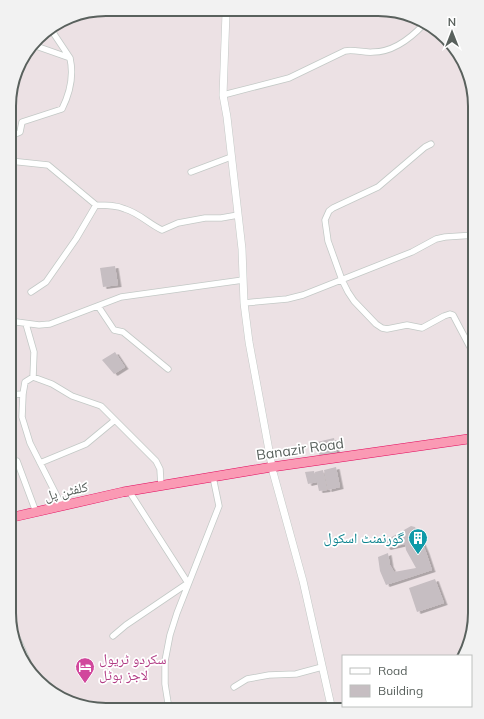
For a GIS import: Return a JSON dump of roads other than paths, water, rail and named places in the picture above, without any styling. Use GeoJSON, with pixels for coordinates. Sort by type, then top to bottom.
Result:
{"type":"FeatureCollection","features":[{"type":"Feature","properties":{"kind":"highway","name":"Banazir Road"},"geometry":{"type":"LineString","coordinates":[[130,491],[272,467],[468,439]]}},
{"type":"Feature","properties":{"kind":"highway","name":"کلفٹن پل"},"geometry":{"type":"LineString","coordinates":[[16,516],[130,491]]}},
{"type":"Feature","properties":{"kind":"street"},"geometry":{"type":"LineString","coordinates":[[226,16],[224,95],[242,249],[244,303],[249,342],[272,467],[303,581],[330,703]]}},
{"type":"Feature","properties":{"kind":"street"},"geometry":{"type":"LineString","coordinates":[[224,95],[289,78],[345,51],[351,50],[374,52],[388,50],[401,45],[421,27]]}},
{"type":"Feature","properties":{"kind":"street"},"geometry":{"type":"LineString","coordinates":[[16,134],[20,132],[22,122],[62,108],[71,86],[72,68],[70,58],[54,33]]}},
{"type":"Feature","properties":{"kind":"street"},"geometry":{"type":"LineString","coordinates":[[39,46],[70,58]]}},
{"type":"Feature","properties":{"kind":"street"},"geometry":{"type":"LineString","coordinates":[[431,144],[425,147],[378,187],[329,211],[325,220],[325,228],[342,280],[348,292],[354,301],[376,324],[387,329],[408,325],[422,328],[450,314],[453,315],[468,343]]}},
{"type":"Feature","properties":{"kind":"street"},"geometry":{"type":"LineString","coordinates":[[192,172],[231,157]]}},
{"type":"Feature","properties":{"kind":"street"},"geometry":{"type":"LineString","coordinates":[[16,162],[48,165],[96,205],[113,206],[126,209],[152,226],[162,230],[178,223],[205,218],[221,218],[238,215]]}},
{"type":"Feature","properties":{"kind":"street"},"geometry":{"type":"LineString","coordinates":[[31,292],[46,282],[76,239],[96,205]]}},
{"type":"Feature","properties":{"kind":"street"},"geometry":{"type":"LineString","coordinates":[[244,303],[287,299],[303,295],[412,252],[436,239],[468,235]]}},
{"type":"Feature","properties":{"kind":"street"},"geometry":{"type":"LineString","coordinates":[[16,323],[39,325],[50,324],[121,297],[243,280]]}},
{"type":"Feature","properties":{"kind":"street"},"geometry":{"type":"LineString","coordinates":[[98,306],[114,330],[123,332],[168,369]]}},
{"type":"Feature","properties":{"kind":"street"},"geometry":{"type":"LineString","coordinates":[[26,324],[34,352],[33,377]]}},
{"type":"Feature","properties":{"kind":"street"},"geometry":{"type":"LineString","coordinates":[[33,377],[26,382],[23,394],[22,417],[30,442],[62,506]]}},
{"type":"Feature","properties":{"kind":"street"},"geometry":{"type":"LineString","coordinates":[[33,377],[52,384],[72,396],[101,406],[156,461],[160,469],[161,486]]}},
{"type":"Feature","properties":{"kind":"street"},"geometry":{"type":"LineString","coordinates":[[16,394],[23,394]]}},
{"type":"Feature","properties":{"kind":"street"},"geometry":{"type":"LineString","coordinates":[[40,463],[86,444],[115,420]]}},
{"type":"Feature","properties":{"kind":"street"},"geometry":{"type":"LineString","coordinates":[[16,461],[36,512]]}},
{"type":"Feature","properties":{"kind":"street"},"geometry":{"type":"LineString","coordinates":[[168,703],[165,684],[165,660],[170,635],[188,583],[219,506],[213,477]]}},
{"type":"Feature","properties":{"kind":"street"},"geometry":{"type":"LineString","coordinates":[[130,491],[188,583]]}},
{"type":"Feature","properties":{"kind":"street"},"geometry":{"type":"LineString","coordinates":[[113,636],[126,624],[188,583]]}},
{"type":"Feature","properties":{"kind":"street"},"geometry":{"type":"LineString","coordinates":[[234,687],[247,679],[269,675],[296,674],[322,667]]}},
{"type":"Feature","properties":{"kind":"place","name":"گورنمنٹ اسکول"},"geometry":{"type":"Point","coordinates":[418,555]}},
{"type":"Feature","properties":{"kind":"place","name":"سکردو ٹریول لاجز ہوٹل"},"geometry":{"type":"Point","coordinates":[85,684]}}]}
